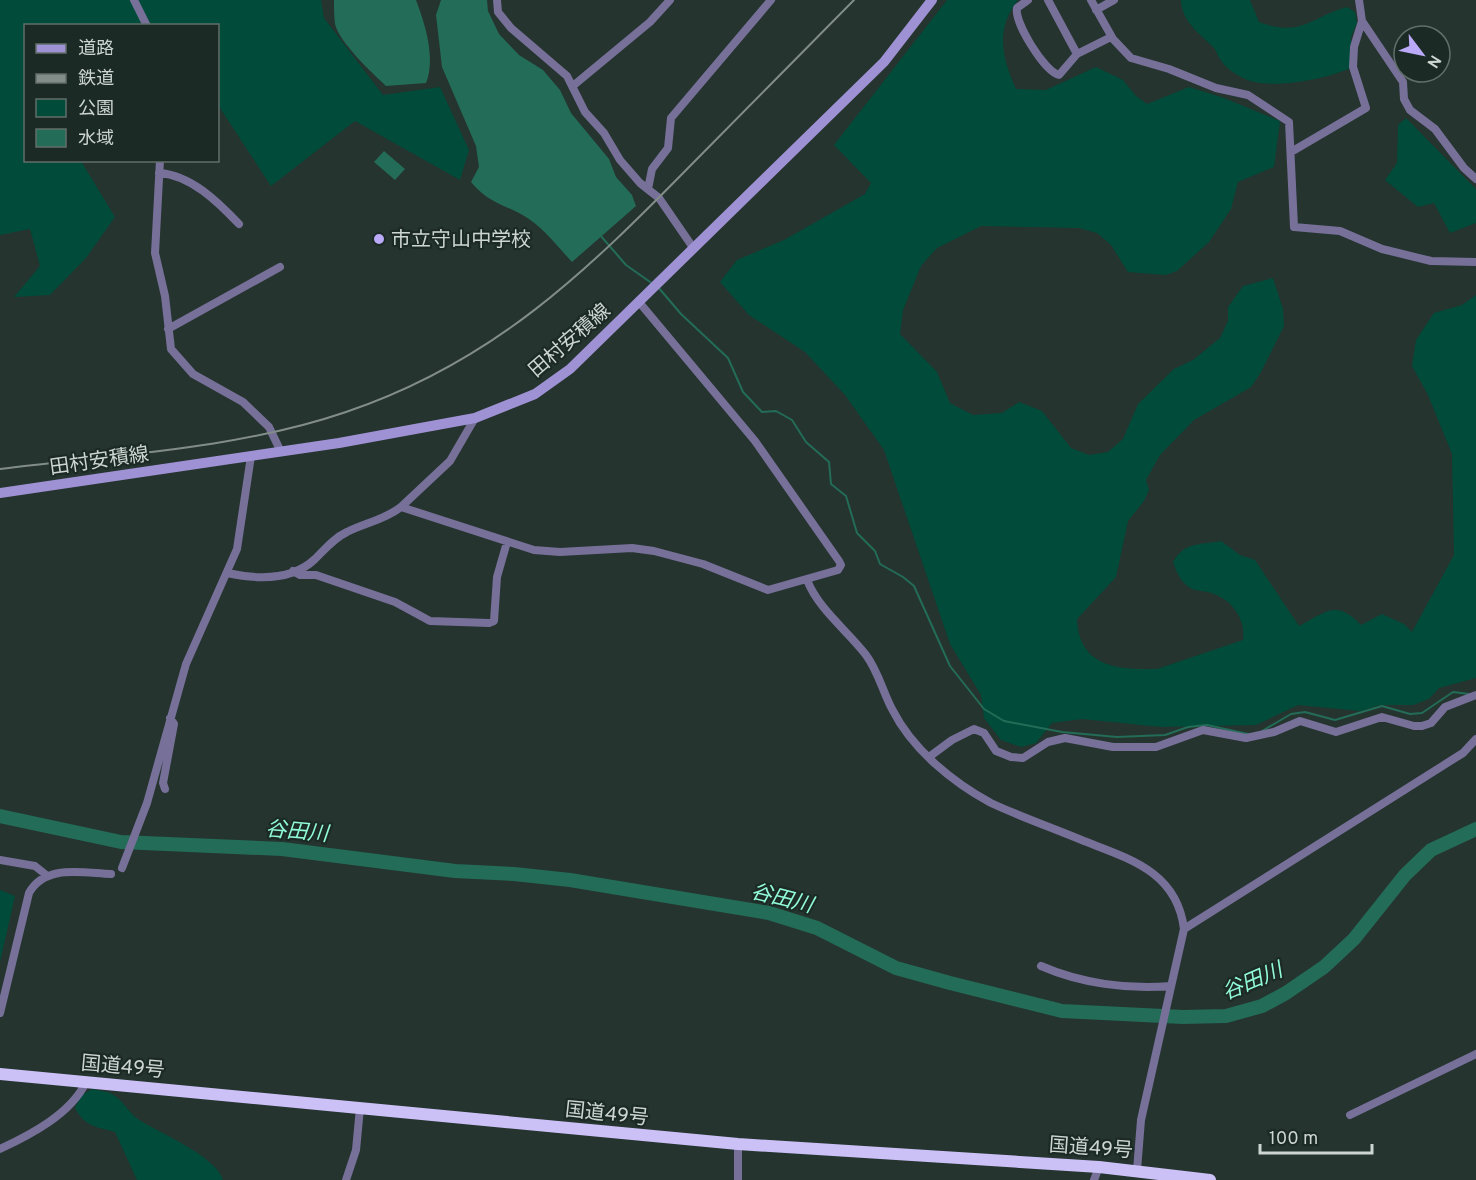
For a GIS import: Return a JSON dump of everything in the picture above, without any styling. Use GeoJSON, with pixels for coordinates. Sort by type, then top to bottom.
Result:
{"type":"FeatureCollection","features":[{"type":"Feature","properties":{"kind":"highway","name":"国道49号"},"geometry":{"type":"LineString","coordinates":[[0,1074],[738,1144],[1100,1167],[1210,1180]]}},
{"type":"Feature","properties":{"kind":"main road","name":"田村安積線"},"geometry":{"type":"LineString","coordinates":[[0,493],[281,452],[475,418],[516,404],[554,381],[694,249],[884,62],[932,0]]}},
{"type":"Feature","properties":{"kind":"street"},"geometry":{"type":"LineString","coordinates":[[134,0],[146,24]]}},
{"type":"Feature","properties":{"kind":"street"},"geometry":{"type":"LineString","coordinates":[[497,0],[498,12],[511,28],[534,50],[561,68],[574,85],[588,116],[604,133],[620,160],[659,198],[694,249]]}},
{"type":"Feature","properties":{"kind":"street"},"geometry":{"type":"LineString","coordinates":[[574,85],[650,22],[670,0]]}},
{"type":"Feature","properties":{"kind":"street"},"geometry":{"type":"LineString","coordinates":[[648,189],[652,170],[668,148],[671,118],[771,0]]}},
{"type":"Feature","properties":{"kind":"street"},"geometry":{"type":"LineString","coordinates":[[1028,0],[1017,8],[1016,12],[1042,62],[1052,73],[1059,75],[1077,54],[1111,37]]}},
{"type":"Feature","properties":{"kind":"street"},"geometry":{"type":"LineString","coordinates":[[1048,0],[1077,54]]}},
{"type":"Feature","properties":{"kind":"street"},"geometry":{"type":"LineString","coordinates":[[1091,0],[1111,37],[1125,54],[1137,61],[1169,69],[1216,88],[1248,95],[1269,107],[1288,122],[1294,226],[1334,230],[1382,249],[1431,261],[1476,262]]}},
{"type":"Feature","properties":{"kind":"street"},"geometry":{"type":"LineString","coordinates":[[1096,10],[1114,0]]}},
{"type":"Feature","properties":{"kind":"street"},"geometry":{"type":"LineString","coordinates":[[1291,152],[1366,108],[1353,67],[1354,47],[1362,21],[1359,0]]}},
{"type":"Feature","properties":{"kind":"street"},"geometry":{"type":"LineString","coordinates":[[1362,21],[1403,81],[1404,99],[1407,106],[1435,129],[1464,168],[1476,179]]}},
{"type":"Feature","properties":{"kind":"street"},"geometry":{"type":"LineString","coordinates":[[160,162],[155,253],[163,280],[171,349],[185,367],[243,402],[269,427],[281,452]]}},
{"type":"Feature","properties":{"kind":"street"},"geometry":{"type":"LineString","coordinates":[[159,173],[171,174],[188,181],[220,204],[239,224]]}},
{"type":"Feature","properties":{"kind":"street"},"geometry":{"type":"LineString","coordinates":[[168,329],[280,267]]}},
{"type":"Feature","properties":{"kind":"street"},"geometry":{"type":"LineString","coordinates":[[401,507],[507,542],[547,552],[633,548],[654,551],[703,564],[768,590],[838,570],[841,566],[839,561],[754,441],[639,302]]}},
{"type":"Feature","properties":{"kind":"street"},"geometry":{"type":"LineString","coordinates":[[226,573],[269,577],[293,571],[308,564],[346,532],[384,518],[401,507],[450,461],[475,418]]}},
{"type":"Feature","properties":{"kind":"street"},"geometry":{"type":"LineString","coordinates":[[122,868],[147,803],[186,664],[226,573],[239,536],[250,456]]}},
{"type":"Feature","properties":{"kind":"street"},"geometry":{"type":"LineString","coordinates":[[293,571],[324,578],[395,602],[430,621],[489,623],[494,621],[497,577],[507,542]]}},
{"type":"Feature","properties":{"kind":"street"},"geometry":{"type":"LineString","coordinates":[[807,580],[817,601],[868,658],[900,725],[929,757],[967,788],[991,803],[1132,858],[1142,864],[1171,892],[1182,916],[1184,929],[1141,1120],[1137,1170]]}},
{"type":"Feature","properties":{"kind":"street"},"geometry":{"type":"LineString","coordinates":[[929,757],[964,732],[974,729],[984,733],[996,751],[1018,758],[1029,755],[1048,742],[1065,738],[1113,747],[1156,747],[1203,730],[1246,738],[1274,732],[1300,721],[1336,732],[1382,717],[1422,726],[1431,723],[1445,707],[1476,695]]}},
{"type":"Feature","properties":{"kind":"street"},"geometry":{"type":"LineString","coordinates":[[165,789],[163,781],[174,724],[170,718]]}},
{"type":"Feature","properties":{"kind":"street"},"geometry":{"type":"LineString","coordinates":[[1184,929],[1463,753],[1476,739]]}},
{"type":"Feature","properties":{"kind":"street"},"geometry":{"type":"LineString","coordinates":[[0,860],[35,866],[45,874],[111,874]]}},
{"type":"Feature","properties":{"kind":"street"},"geometry":{"type":"LineString","coordinates":[[0,1013],[28,893],[45,874]]}},
{"type":"Feature","properties":{"kind":"street"},"geometry":{"type":"LineString","coordinates":[[1041,966],[1060,975],[1106,984],[1171,988]]}},
{"type":"Feature","properties":{"kind":"street"},"geometry":{"type":"LineString","coordinates":[[1350,1114],[1476,1054]]}},
{"type":"Feature","properties":{"kind":"street"},"geometry":{"type":"LineString","coordinates":[[0,1149],[28,1135],[59,1114],[86,1082]]}},
{"type":"Feature","properties":{"kind":"street"},"geometry":{"type":"LineString","coordinates":[[346,1180],[356,1150],[360,1108]]}},
{"type":"Feature","properties":{"kind":"street"},"geometry":{"type":"LineString","coordinates":[[738,1144],[738,1180]]}},
{"type":"Feature","properties":{"kind":"street"},"geometry":{"type":"LineString","coordinates":[[1094,1180],[1100,1167]]}},
{"type":"Feature","properties":{"kind":"green space"},"geometry":{"type":"Polygon","coordinates":[[[0,0],[321,0],[324,18],[383,95],[440,87],[469,150],[460,180],[355,121],[271,186],[219,107],[219,24],[24,24],[24,162],[82,162],[115,217],[86,258],[50,295],[14,297],[40,266],[30,229],[0,235],[0,0]]]}},
{"type":"Feature","properties":{"kind":"green space"},"geometry":{"type":"Polygon","coordinates":[[[947,0],[1018,0],[1006,22],[1003,44],[1007,66],[1016,89],[1046,90],[1096,67],[1123,80],[1136,96],[1147,104],[1189,87],[1224,98],[1280,121],[1274,167],[1238,182],[1231,209],[1209,242],[1177,271],[1166,275],[1128,272],[1111,245],[1097,233],[1079,228],[981,226],[937,248],[921,266],[903,310],[900,334],[937,372],[950,403],[973,415],[1002,413],[1019,402],[1042,411],[1071,448],[1089,455],[1108,452],[1123,439],[1138,404],[1174,369],[1193,360],[1220,338],[1228,321],[1228,307],[1243,286],[1273,278],[1283,309],[1284,326],[1261,372],[1251,387],[1194,420],[1160,455],[1146,480],[1149,490],[1144,501],[1128,521],[1116,577],[1077,619],[1079,635],[1085,647],[1093,656],[1115,666],[1157,669],[1243,640],[1242,624],[1231,605],[1209,592],[1188,587],[1173,562],[1187,548],[1221,541],[1240,555],[1255,560],[1299,626],[1331,610],[1338,610],[1345,612],[1361,625],[1382,614],[1404,624],[1412,632],[1454,555],[1452,454],[1428,395],[1412,366],[1416,340],[1434,313],[1462,305],[1476,295],[1476,678],[1439,688],[1429,699],[1413,705],[1380,705],[1360,711],[1298,705],[1256,725],[1161,727],[1082,719],[1052,723],[1036,743],[1021,747],[1001,740],[984,718],[981,695],[950,644],[884,450],[845,395],[805,352],[749,315],[720,282],[737,260],[784,240],[865,194],[871,183],[834,145],[947,0]]]}},
{"type":"Feature","properties":{"kind":"green space"},"geometry":{"type":"Polygon","coordinates":[[[1181,0],[1250,0],[1259,22],[1285,28],[1305,24],[1347,7],[1355,12],[1357,23],[1351,37],[1353,67],[1328,76],[1297,82],[1281,84],[1252,81],[1238,75],[1224,64],[1214,48],[1188,21],[1184,15],[1181,0]]]}},
{"type":"Feature","properties":{"kind":"green space"},"geometry":{"type":"Polygon","coordinates":[[[1406,118],[1476,189],[1476,223],[1450,233],[1434,203],[1418,207],[1385,180],[1397,163],[1398,125],[1406,118]]]}},
{"type":"Feature","properties":{"kind":"green space"},"geometry":{"type":"Polygon","coordinates":[[[0,890],[15,896],[0,962],[0,890]]]}},
{"type":"Feature","properties":{"kind":"green space"},"geometry":{"type":"Polygon","coordinates":[[[93,1089],[112,1094],[138,1119],[199,1154],[210,1162],[223,1180],[137,1180],[115,1132],[87,1123],[75,1108],[82,1096],[93,1089]]]}},
{"type":"Feature","properties":{"kind":"water"},"geometry":{"type":"Polygon","coordinates":[[[334,0],[416,0],[426,30],[430,52],[426,83],[386,86],[357,57],[338,31],[335,24],[334,0]]]}},
{"type":"Feature","properties":{"kind":"water"},"geometry":{"type":"Polygon","coordinates":[[[441,0],[487,0],[488,11],[499,34],[519,55],[543,70],[560,90],[571,113],[609,159],[616,177],[632,195],[636,206],[572,262],[529,219],[492,200],[471,182],[479,167],[476,146],[442,67],[436,15],[441,0]]]}},
{"type":"Feature","properties":{"kind":"water"},"geometry":{"type":"Polygon","coordinates":[[[384,151],[405,169],[395,180],[374,162],[384,151]]]}},
{"type":"Feature","properties":{"kind":"waterway"},"geometry":{"type":"LineString","coordinates":[[600,235],[626,265],[653,284]]}},
{"type":"Feature","properties":{"kind":"waterway"},"geometry":{"type":"LineString","coordinates":[[658,287],[681,314],[728,358],[743,392],[762,412],[776,411],[792,420],[806,442],[829,462],[831,484],[846,496],[857,533],[875,551],[880,564],[914,586],[950,666],[984,709],[1004,721],[1062,732],[1117,737],[1165,735],[1188,727],[1207,725],[1248,734]]}},
{"type":"Feature","properties":{"kind":"waterway"},"geometry":{"type":"LineString","coordinates":[[1262,731],[1291,714],[1305,712],[1335,720],[1382,706],[1410,714],[1422,713],[1453,692],[1469,694]]}},
{"type":"Feature","properties":{"kind":"waterway","name":"谷田川"},"geometry":{"type":"LineString","coordinates":[[0,816],[121,842],[282,849],[455,871],[570,880],[769,913],[817,928],[896,968],[950,983],[1062,1011],[1183,1017],[1226,1016],[1262,1006],[1286,993],[1324,967],[1354,939],[1405,875],[1431,850],[1476,829]]}},
{"type":"Feature","properties":{"kind":"railway"},"geometry":{"type":"LineString","coordinates":[[0,469],[175,449],[262,435],[346,412],[399,391],[448,367],[493,340],[575,277],[653,203],[854,0]]}},
{"type":"Feature","properties":{"kind":"place","name":"市立守山中学校"},"geometry":{"type":"Point","coordinates":[379,239]}}]}
